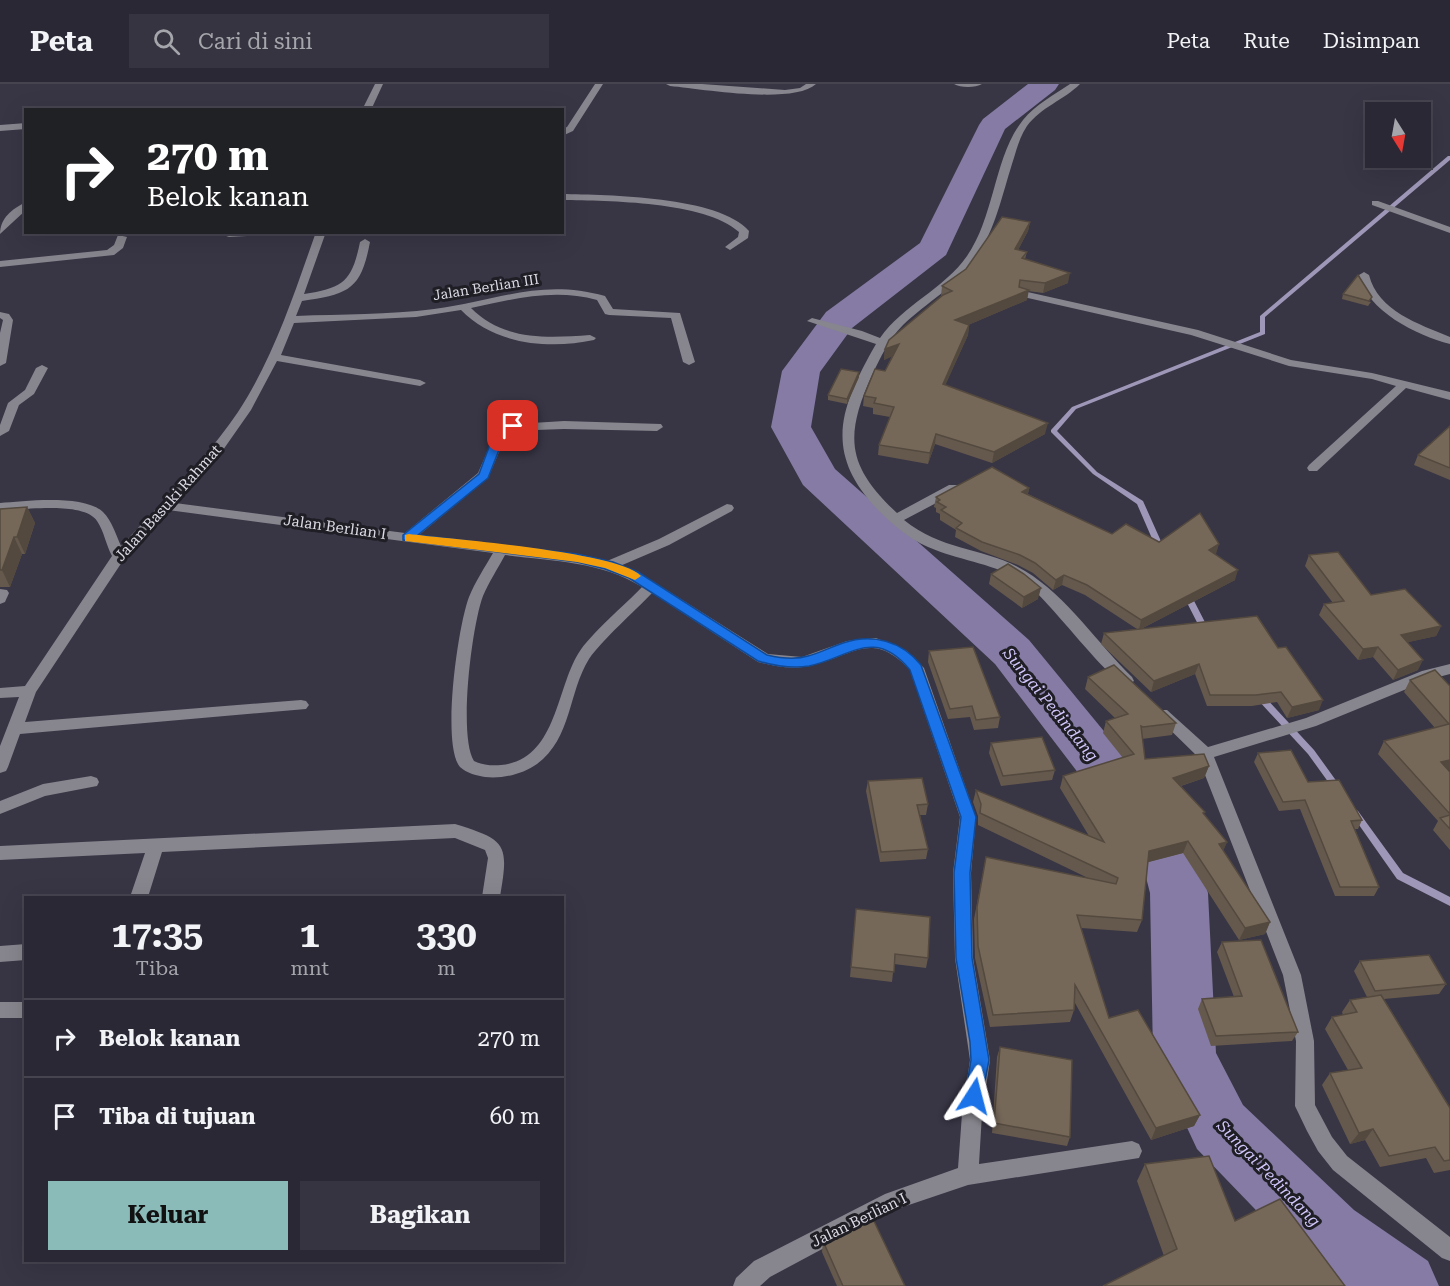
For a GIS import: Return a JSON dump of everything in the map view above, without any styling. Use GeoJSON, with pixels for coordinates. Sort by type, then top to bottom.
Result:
{"type":"FeatureCollection","features":[{"type":"Feature","properties":{"kind":"street"},"geometry":{"type":"LineString","coordinates":[[367,108],[379,84]]}},
{"type":"Feature","properties":{"kind":"street"},"geometry":{"type":"LineString","coordinates":[[564,132],[570,129],[599,84]]}},
{"type":"Feature","properties":{"kind":"street"},"geometry":{"type":"LineString","coordinates":[[670,84],[785,93],[802,90],[812,84]]}},
{"type":"Feature","properties":{"kind":"street"},"geometry":{"type":"LineString","coordinates":[[958,84],[978,84]]}},
{"type":"Feature","properties":{"kind":"street"},"geometry":{"type":"LineString","coordinates":[[1076,84],[1043,105],[1025,123],[1016,141],[988,224],[964,267],[892,330],[882,343],[853,409],[846,450],[861,483],[895,519],[921,539],[1007,567],[1029,579],[1055,603],[1102,657],[1136,689]]}},
{"type":"Feature","properties":{"kind":"street"},"geometry":{"type":"LineString","coordinates":[[0,128],[24,126]]}},
{"type":"Feature","properties":{"kind":"street"},"geometry":{"type":"LineString","coordinates":[[564,197],[613,199],[716,213],[736,221],[744,231],[743,238],[730,247]]}},
{"type":"Feature","properties":{"kind":"street"},"geometry":{"type":"LineString","coordinates":[[1375,203],[1450,230]]}},
{"type":"Feature","properties":{"kind":"street"},"geometry":{"type":"LineString","coordinates":[[0,231],[9,218],[24,207]]}},
{"type":"Feature","properties":{"kind":"street","name":"Jalan Basuki Rahmat"},"geometry":{"type":"LineString","coordinates":[[0,767],[29,691],[119,556],[219,447],[245,410],[275,357],[292,320],[320,234]]}},
{"type":"Feature","properties":{"kind":"street"},"geometry":{"type":"LineString","coordinates":[[0,264],[104,254],[116,250],[122,237]]}},
{"type":"Feature","properties":{"kind":"street"},"geometry":{"type":"LineString","coordinates":[[299,298],[331,292],[345,286],[358,273],[365,242]]}},
{"type":"Feature","properties":{"kind":"street"},"geometry":{"type":"LineString","coordinates":[[1364,275],[1366,284],[1383,308],[1450,341]]}},
{"type":"Feature","properties":{"kind":"street","name":"Jalan Berlian III"},"geometry":{"type":"LineString","coordinates":[[292,320],[402,314],[464,307],[522,295],[564,292],[601,298],[609,312],[676,315],[689,362]]}},
{"type":"Feature","properties":{"kind":"street"},"geometry":{"type":"LineString","coordinates":[[1023,294],[1180,329],[1289,363],[1372,375],[1450,396]]}},
{"type":"Feature","properties":{"kind":"street"},"geometry":{"type":"LineString","coordinates":[[464,307],[484,327],[525,340],[590,338]]}},
{"type":"Feature","properties":{"kind":"street"},"geometry":{"type":"LineString","coordinates":[[0,315],[5,316],[8,320],[0,363]]}},
{"type":"Feature","properties":{"kind":"street"},"geometry":{"type":"LineString","coordinates":[[812,321],[858,333],[882,343]]}},
{"type":"Feature","properties":{"kind":"street"},"geometry":{"type":"LineString","coordinates":[[275,357],[420,383]]}},
{"type":"Feature","properties":{"kind":"street"},"geometry":{"type":"LineString","coordinates":[[0,432],[5,428],[14,403],[30,392],[42,368]]}},
{"type":"Feature","properties":{"kind":"street"},"geometry":{"type":"LineString","coordinates":[[1313,468],[1403,385]]}},
{"type":"Feature","properties":{"kind":"street"},"geometry":{"type":"LineString","coordinates":[[407,538],[484,475],[503,428],[564,424],[657,427]]}},
{"type":"Feature","properties":{"kind":"street"},"geometry":{"type":"LineString","coordinates":[[895,519],[968,480]]}},
{"type":"Feature","properties":{"kind":"street"},"geometry":{"type":"LineString","coordinates":[[0,507],[45,506],[93,510],[101,517],[119,556]]}},
{"type":"Feature","properties":{"kind":"street","name":"Jalan Berlian I"},"geometry":{"type":"LineString","coordinates":[[166,506],[577,558],[609,565],[633,575],[763,658],[782,663],[808,662],[846,646],[868,642],[893,648],[908,658],[917,668],[968,817],[962,873],[964,958],[980,1060],[972,1114],[968,1175],[892,1202],[762,1269],[744,1286]]}},
{"type":"Feature","properties":{"kind":"street"},"geometry":{"type":"LineString","coordinates":[[609,565],[657,545],[728,508]]}},
{"type":"Feature","properties":{"kind":"street"},"geometry":{"type":"LineString","coordinates":[[502,549],[476,598],[467,635],[458,734],[462,755],[467,764],[478,770],[493,772],[516,768],[531,761],[545,747],[566,708],[573,677],[585,654],[650,587]]}},
{"type":"Feature","properties":{"kind":"street"},"geometry":{"type":"LineString","coordinates":[[1204,754],[1311,722],[1427,675],[1450,669]]}},
{"type":"Feature","properties":{"kind":"street"},"geometry":{"type":"LineString","coordinates":[[0,693],[29,691]]}},
{"type":"Feature","properties":{"kind":"street"},"geometry":{"type":"LineString","coordinates":[[13,729],[301,705]]}},
{"type":"Feature","properties":{"kind":"street"},"geometry":{"type":"LineString","coordinates":[[1153,706],[1204,754],[1292,975],[1305,1041],[1305,1106],[1314,1124],[1325,1144],[1340,1163],[1450,1250]]}},
{"type":"Feature","properties":{"kind":"street"},"geometry":{"type":"LineString","coordinates":[[0,808],[43,790],[91,782]]}},
{"type":"Feature","properties":{"kind":"street"},"geometry":{"type":"LineString","coordinates":[[0,853],[455,831],[485,839],[494,846],[497,860],[491,896]]}},
{"type":"Feature","properties":{"kind":"street"},"geometry":{"type":"LineString","coordinates":[[139,896],[156,844]]}},
{"type":"Feature","properties":{"kind":"street"},"geometry":{"type":"LineString","coordinates":[[0,954],[24,952]]}},
{"type":"Feature","properties":{"kind":"street"},"geometry":{"type":"LineString","coordinates":[[0,1010],[24,1010]]}},
{"type":"Feature","properties":{"kind":"street"},"geometry":{"type":"LineString","coordinates":[[968,1175],[1132,1151]]}},
{"type":"Feature","properties":{"kind":"building"},"geometry":{"type":"Polygon","coordinates":[[[1002,217],[1030,222],[1015,249],[1027,252],[1022,258],[1070,273],[1045,283],[1020,280],[1019,287],[1029,290],[955,320],[969,325],[943,384],[1048,423],[994,452],[936,434],[930,453],[879,445],[894,407],[874,403],[876,398],[864,396],[875,369],[885,371],[899,344],[885,349],[889,340],[943,295],[952,291],[942,286],[966,269],[1002,217]]]}},
{"type":"Feature","properties":{"kind":"building"},"geometry":{"type":"Polygon","coordinates":[[[1358,275],[1372,297],[1369,301],[1343,294],[1358,275]]]}},
{"type":"Feature","properties":{"kind":"building"},"geometry":{"type":"Polygon","coordinates":[[[841,369],[859,372],[847,399],[828,395],[841,369]]]}},
{"type":"Feature","properties":{"kind":"building"},"geometry":{"type":"Polygon","coordinates":[[[1450,426],[1450,468],[1418,455],[1450,426]]]}},
{"type":"Feature","properties":{"kind":"building"},"geometry":{"type":"Polygon","coordinates":[[[992,467],[1029,488],[1022,492],[1112,534],[1126,524],[1159,542],[1200,513],[1219,544],[1209,550],[1238,570],[1141,620],[1087,585],[1064,575],[1056,580],[1035,563],[1020,555],[982,542],[956,528],[962,523],[941,510],[946,507],[937,502],[940,500],[936,497],[992,467]]]}},
{"type":"Feature","properties":{"kind":"building"},"geometry":{"type":"Polygon","coordinates":[[[27,507],[17,537],[14,537],[2,570],[0,570],[0,509],[27,507]]]}},
{"type":"Feature","properties":{"kind":"building"},"geometry":{"type":"Polygon","coordinates":[[[1338,552],[1371,595],[1405,589],[1441,626],[1401,635],[1423,660],[1398,670],[1378,647],[1363,649],[1324,604],[1344,601],[1309,555],[1338,552]]]}},
{"type":"Feature","properties":{"kind":"building"},"geometry":{"type":"Polygon","coordinates":[[[1008,564],[1041,588],[1024,597],[991,574],[1008,564]]]}},
{"type":"Feature","properties":{"kind":"building"},"geometry":{"type":"Polygon","coordinates":[[[1257,616],[1278,648],[1286,647],[1323,700],[1292,707],[1281,692],[1256,695],[1210,695],[1199,664],[1154,681],[1104,633],[1257,616]]]}},
{"type":"Feature","properties":{"kind":"building"},"geometry":{"type":"Polygon","coordinates":[[[973,647],[1000,717],[976,720],[972,706],[950,709],[929,651],[973,647]]]}},
{"type":"Feature","properties":{"kind":"building"},"geometry":{"type":"Polygon","coordinates":[[[1114,665],[1176,723],[1141,726],[1145,759],[1204,754],[1209,766],[1173,778],[1205,812],[1203,813],[1227,842],[1219,844],[1270,922],[1245,928],[1188,841],[1149,851],[1142,920],[1077,915],[1109,1018],[1138,1010],[1200,1115],[1156,1128],[1075,985],[1074,1010],[993,1015],[978,946],[977,907],[986,857],[1116,884],[1118,878],[980,813],[981,804],[976,790],[1104,842],[1063,776],[1134,754],[1106,721],[1128,714],[1088,677],[1114,665]]]}},
{"type":"Feature","properties":{"kind":"building"},"geometry":{"type":"Polygon","coordinates":[[[1435,670],[1450,686],[1450,760],[1441,762],[1450,772],[1450,814],[1384,741],[1449,724],[1410,680],[1435,670]]]}},
{"type":"Feature","properties":{"kind":"building"},"geometry":{"type":"Polygon","coordinates":[[[1042,737],[1055,770],[1003,776],[991,743],[1042,737]]]}},
{"type":"Feature","properties":{"kind":"building"},"geometry":{"type":"Polygon","coordinates":[[[1291,750],[1308,782],[1339,780],[1362,820],[1351,821],[1379,887],[1340,887],[1305,800],[1283,802],[1258,753],[1291,750]]]}},
{"type":"Feature","properties":{"kind":"building"},"geometry":{"type":"Polygon","coordinates":[[[922,778],[928,804],[917,805],[928,849],[881,852],[868,781],[922,778]]]}},
{"type":"Feature","properties":{"kind":"building"},"geometry":{"type":"Polygon","coordinates":[[[1450,815],[1450,829],[1440,818],[1450,815]]]}},
{"type":"Feature","properties":{"kind":"building"},"geometry":{"type":"Polygon","coordinates":[[[856,909],[930,917],[928,958],[895,954],[894,972],[851,967],[856,909]]]}},
{"type":"Feature","properties":{"kind":"building"},"geometry":{"type":"Polygon","coordinates":[[[1261,940],[1298,1032],[1216,1036],[1202,999],[1242,996],[1222,942],[1261,940]]]}},
{"type":"Feature","properties":{"kind":"building"},"geometry":{"type":"Polygon","coordinates":[[[1429,955],[1446,984],[1375,991],[1360,961],[1429,955]]]}},
{"type":"Feature","properties":{"kind":"building"},"geometry":{"type":"Polygon","coordinates":[[[1381,995],[1450,1108],[1450,1160],[1444,1161],[1435,1147],[1389,1156],[1373,1129],[1359,1133],[1330,1073],[1362,1068],[1332,1017],[1357,1012],[1350,1000],[1381,995]]]}},
{"type":"Feature","properties":{"kind":"building"},"geometry":{"type":"Polygon","coordinates":[[[1000,1047],[1072,1060],[1070,1137],[994,1123],[1000,1047]]]}},
{"type":"Feature","properties":{"kind":"building"},"geometry":{"type":"Polygon","coordinates":[[[1209,1156],[1235,1221],[1280,1199],[1345,1286],[1103,1286],[1177,1249],[1145,1164],[1209,1156]]]}},
{"type":"Feature","properties":{"kind":"building"},"geometry":{"type":"Polygon","coordinates":[[[872,1217],[905,1286],[843,1286],[823,1241],[872,1217]]]}},
{"type":"Feature","properties":{"kind":"waterway","name":"Sungai Pedindang"},"geometry":{"type":"LineString","coordinates":[[1045,84],[993,125],[934,248],[839,320],[801,371],[791,427],[818,476],[1012,652],[1166,847],[1179,893],[1185,1055],[1220,1127],[1329,1235],[1403,1286]]}},
{"type":"Feature","properties":{"kind":"waterway"},"geometry":{"type":"LineString","coordinates":[[1160,548],[1140,503],[1095,473],[1053,431],[1074,408],[1263,333],[1262,317],[1450,157]]}},
{"type":"Feature","properties":{"kind":"waterway"},"geometry":{"type":"LineString","coordinates":[[1186,593],[1206,632]]}},
{"type":"Feature","properties":{"kind":"waterway"},"geometry":{"type":"LineString","coordinates":[[1260,697],[1311,752],[1337,788]]}},
{"type":"Feature","properties":{"kind":"waterway"},"geometry":{"type":"LineString","coordinates":[[1355,813],[1400,876],[1450,902]]}},
{"type":"Feature","properties":{"kind":"slow traffic"},"geometry":{"type":"LineString","coordinates":[[409,538],[577,558],[609,565],[635,576]]}},
{"type":"Feature","properties":{"kind":"route"},"geometry":{"type":"LineString","coordinates":[[513,426],[503,428],[501,431],[484,475],[453,498],[407,538],[577,558],[609,565],[633,575],[763,658],[782,663],[808,662],[846,646],[868,642],[893,648],[908,658],[917,668],[968,817],[962,873],[963,937],[964,958],[979,1042],[980,1060],[974,1096]]}}]}
